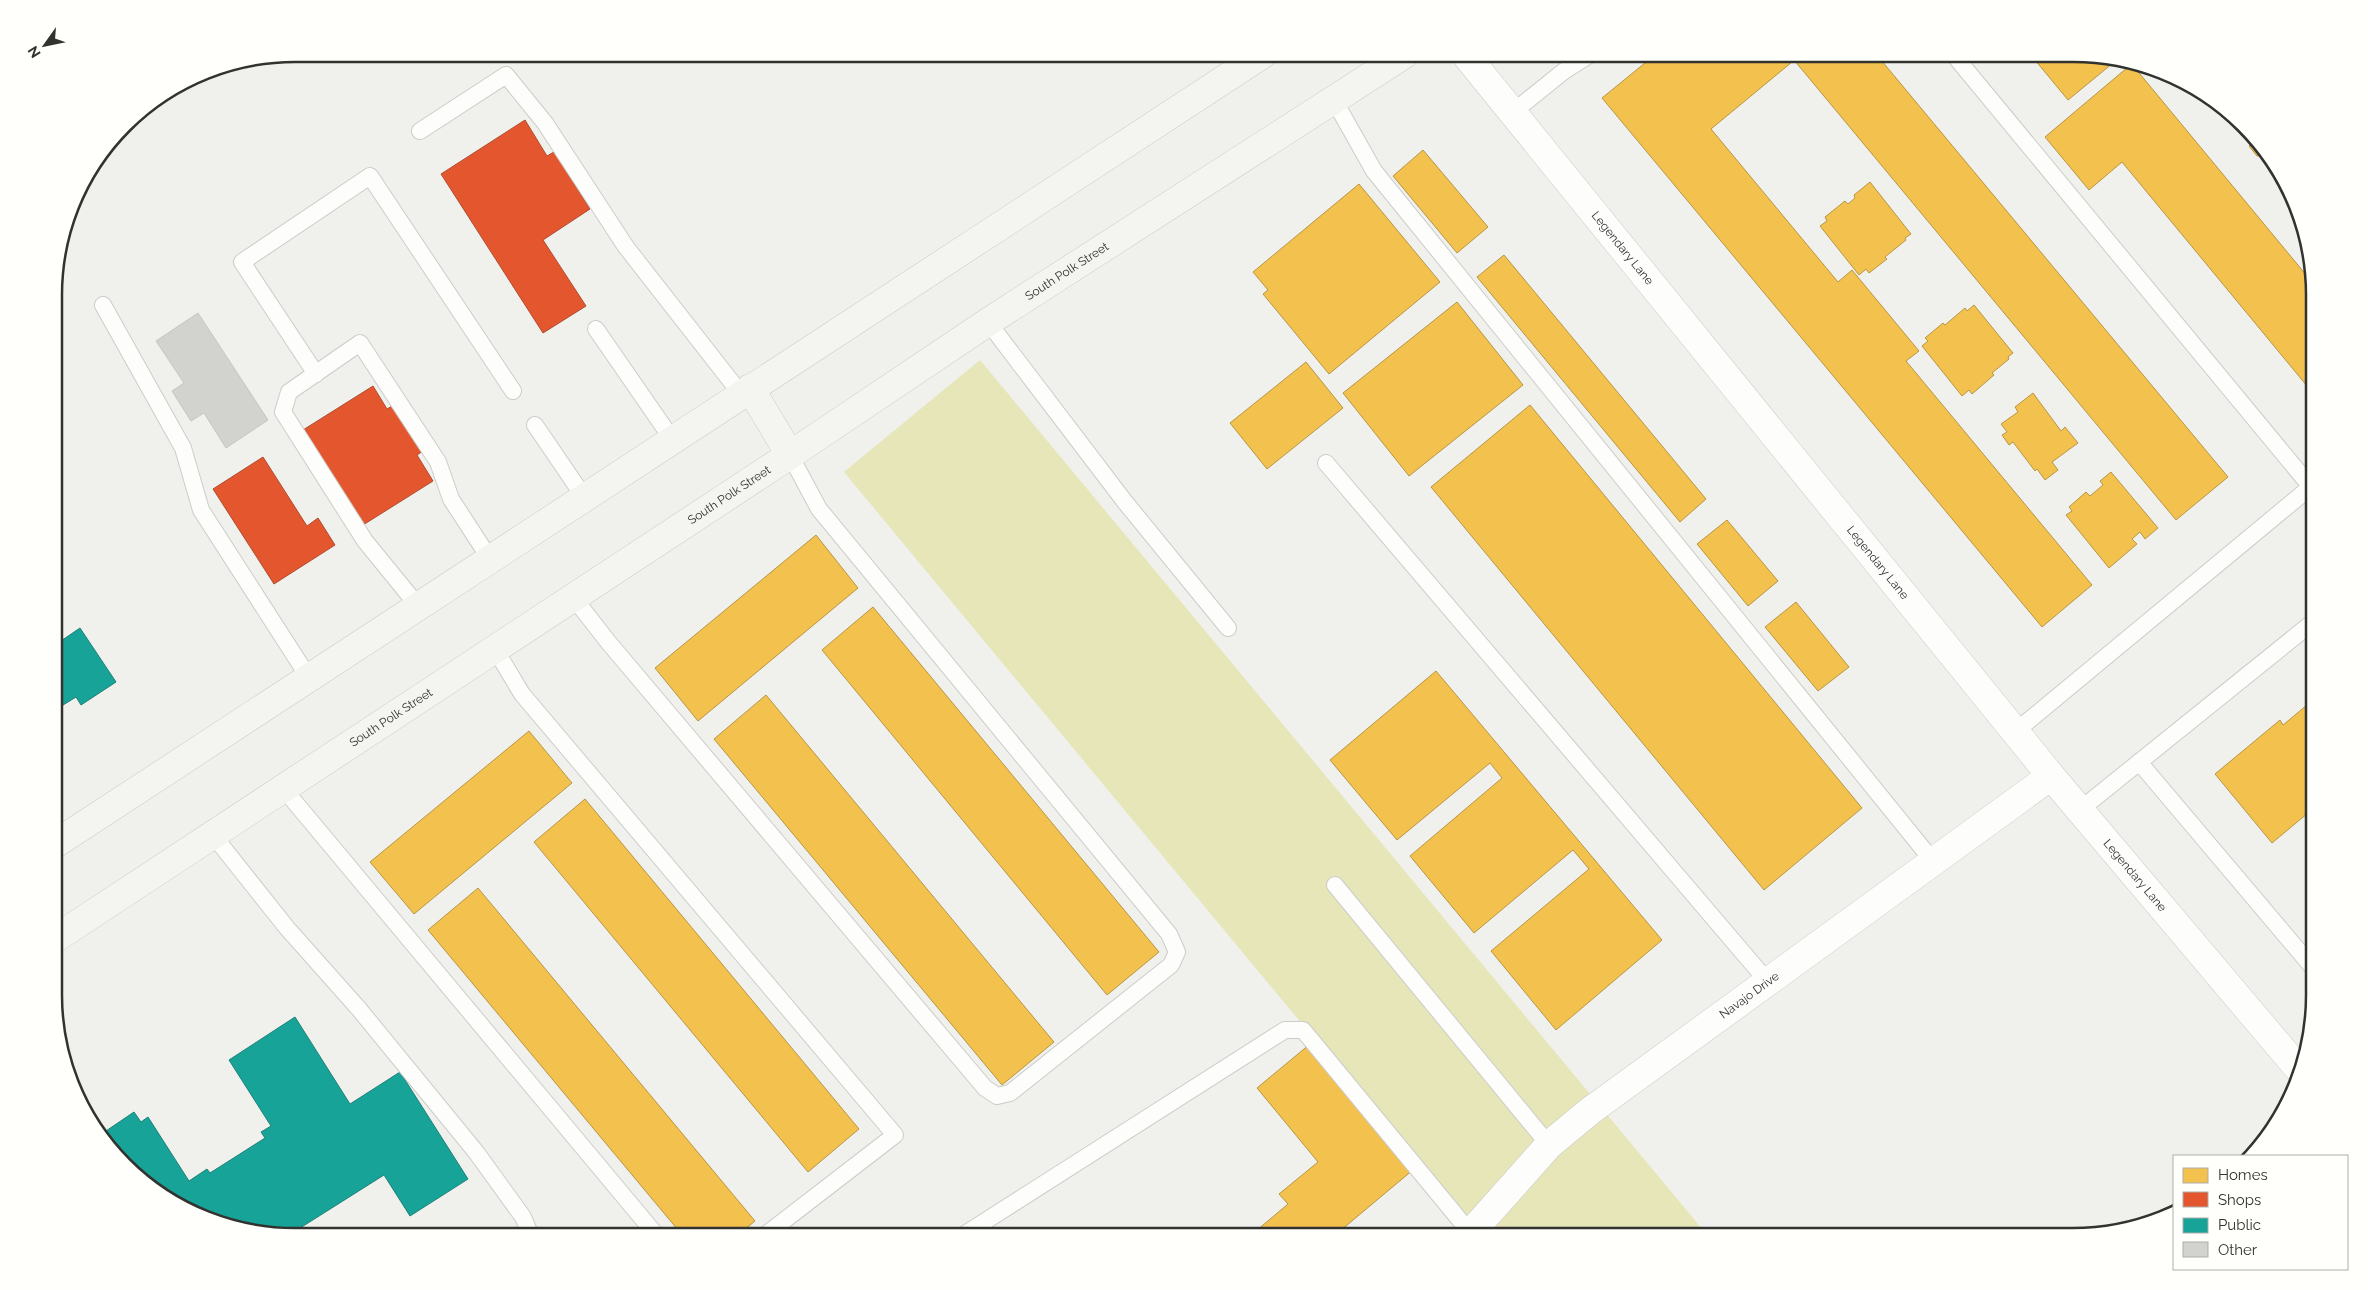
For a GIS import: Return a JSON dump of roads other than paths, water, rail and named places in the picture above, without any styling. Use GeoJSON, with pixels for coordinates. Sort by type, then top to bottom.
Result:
{"type":"FeatureCollection","features":[{"type":"Feature","properties":{"kind":"main road"},"geometry":{"type":"LineString","coordinates":[[62,840],[672,439],[1251,62]]}},
{"type":"Feature","properties":{"kind":"main road","name":"South Polk Street"},"geometry":{"type":"LineString","coordinates":[[62,934],[988,322],[1393,62]]}},
{"type":"Feature","properties":{"kind":"main road"},"geometry":{"type":"LineString","coordinates":[[746,391],[790,454]]}},
{"type":"Feature","properties":{"kind":"street","name":"Legendary Lane"},"geometry":{"type":"LineString","coordinates":[[1472,62],[2051,776],[2295,1062]]}},
{"type":"Feature","properties":{"kind":"street","name":"Navajo Drive"},"geometry":{"type":"LineString","coordinates":[[1477,1228],[1549,1145],[1590,1111],[1932,860],[2051,776]]}},
{"type":"Feature","properties":{"kind":"lane"},"geometry":{"type":"LineString","coordinates":[[1513,112],[1564,71],[1578,62]]}},
{"type":"Feature","properties":{"kind":"lane"},"geometry":{"type":"LineString","coordinates":[[1960,62],[2306,479]]}},
{"type":"Feature","properties":{"kind":"lane"},"geometry":{"type":"LineString","coordinates":[[420,131],[506,75],[545,123],[626,247],[746,391]]}},
{"type":"Feature","properties":{"kind":"lane"},"geometry":{"type":"LineString","coordinates":[[1334,100],[1374,171],[1932,860]]}},
{"type":"Feature","properties":{"kind":"lane"},"geometry":{"type":"LineString","coordinates":[[316,374],[242,262],[370,176],[513,391]]}},
{"type":"Feature","properties":{"kind":"lane"},"geometry":{"type":"LineString","coordinates":[[103,305],[183,448],[201,510],[309,678]]}},
{"type":"Feature","properties":{"kind":"lane"},"geometry":{"type":"LineString","coordinates":[[988,322],[1126,502],[1228,628]]}},
{"type":"Feature","properties":{"kind":"lane"},"geometry":{"type":"LineString","coordinates":[[596,328],[672,439]]}},
{"type":"Feature","properties":{"kind":"lane"},"geometry":{"type":"LineString","coordinates":[[418,606],[365,542],[283,412],[289,392],[360,343],[438,462],[451,499],[490,559]]}},
{"type":"Feature","properties":{"kind":"lane"},"geometry":{"type":"LineString","coordinates":[[535,425],[584,497]]}},
{"type":"Feature","properties":{"kind":"lane"},"geometry":{"type":"LineString","coordinates":[[573,597],[609,643],[986,1088],[997,1096],[1010,1092],[1171,965],[1177,952],[1169,934],[819,509],[790,454]]}},
{"type":"Feature","properties":{"kind":"lane"},"geometry":{"type":"LineString","coordinates":[[1326,463],[1768,982]]}},
{"type":"Feature","properties":{"kind":"lane"},"geometry":{"type":"LineString","coordinates":[[2016,732],[2306,491]]}},
{"type":"Feature","properties":{"kind":"lane"},"geometry":{"type":"LineString","coordinates":[[2081,809],[2306,628]]}},
{"type":"Feature","properties":{"kind":"lane"},"geometry":{"type":"LineString","coordinates":[[495,649],[522,694],[895,1135],[774,1228]]}},
{"type":"Feature","properties":{"kind":"lane"},"geometry":{"type":"LineString","coordinates":[[2139,762],[2306,960]]}},
{"type":"Feature","properties":{"kind":"lane"},"geometry":{"type":"LineString","coordinates":[[283,788],[650,1228]]}},
{"type":"Feature","properties":{"kind":"lane"},"geometry":{"type":"LineString","coordinates":[[213,835],[287,928],[359,1009],[476,1152],[523,1217],[528,1228]]}},
{"type":"Feature","properties":{"kind":"lane"},"geometry":{"type":"LineString","coordinates":[[1335,885],[1549,1145]]}},
{"type":"Feature","properties":{"kind":"lane"},"geometry":{"type":"LineString","coordinates":[[975,1228],[1285,1030],[1302,1030],[1465,1228]]}}]}
